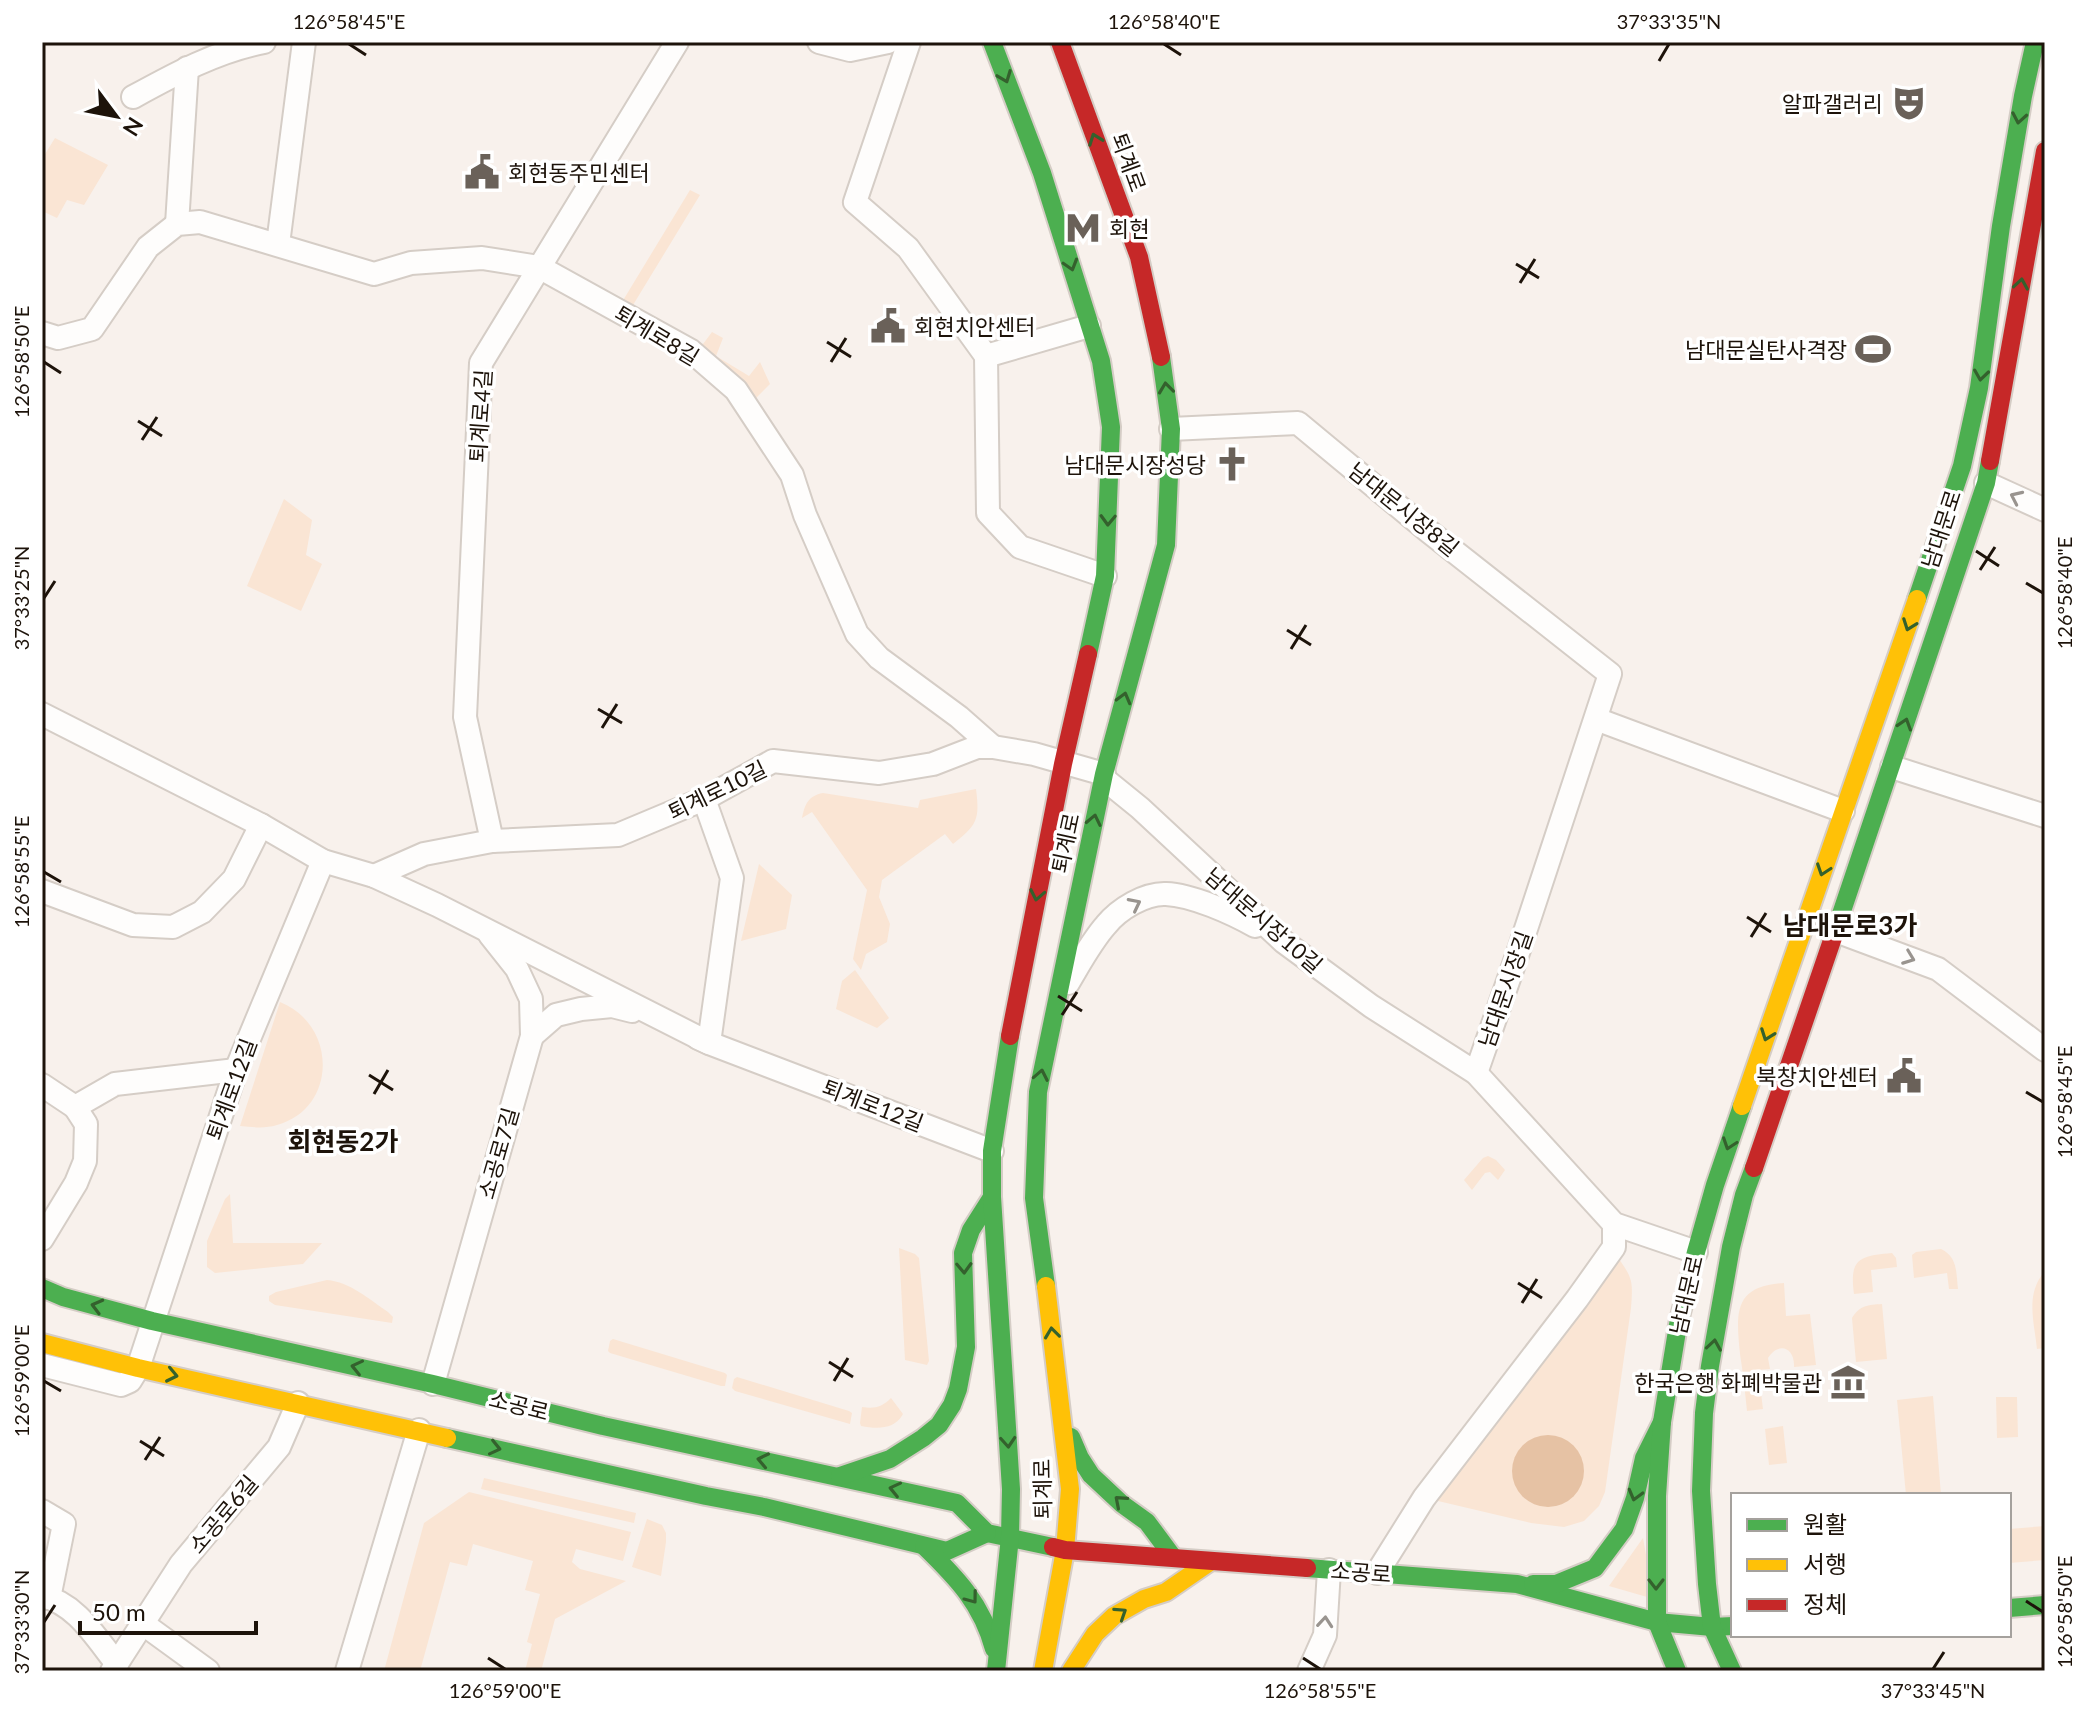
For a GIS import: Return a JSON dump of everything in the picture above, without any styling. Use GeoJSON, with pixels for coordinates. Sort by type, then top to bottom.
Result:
{"type":"FeatureCollection","features":[{"type":"Feature","properties":{"kind":"main road","name":"퇴계로"},"geometry":{"type":"LineString","coordinates":[[992,42],[1042,173],[1101,361],[1111,427],[1105,576],[1063,764],[1003,1071],[992,1151],[992,1197],[1011,1489],[1010,1537],[996,1667]]}},
{"type":"Feature","properties":{"kind":"main road","name":"퇴계로"},"geometry":{"type":"LineString","coordinates":[[1043,1671],[1065,1550],[1070,1489],[1034,1198],[1038,1092],[1104,776],[1166,545],[1171,429],[1164,369],[1139,257],[1060,42]]}},
{"type":"Feature","properties":{"kind":"main road","name":"남대문로"},"geometry":{"type":"LineString","coordinates":[[1676,1670],[1657,1622],[1657,1496],[1662,1422],[1678,1325],[1715,1185],[1962,466],[1979,388],[2001,226],[2035,42]]}},
{"type":"Feature","properties":{"kind":"main road","name":"남대문로"},"geometry":{"type":"LineString","coordinates":[[1732,1671],[1712,1627],[1701,1491],[1704,1413],[1731,1247],[1744,1195],[1986,483],[2045,151]]}},
{"type":"Feature","properties":{"kind":"main road"},"geometry":{"type":"LineString","coordinates":[[840,1476],[890,1459],[939,1425],[952,1405],[966,1347],[963,1253],[971,1230],[992,1197]]}},
{"type":"Feature","properties":{"kind":"main road","name":"소공로"},"geometry":{"type":"LineString","coordinates":[[42,1288],[63,1297],[152,1321],[603,1426],[840,1476],[939,1507],[957,1503],[987,1533],[1065,1550],[1517,1584],[1657,1622],[1731,1626]]}},
{"type":"Feature","properties":{"kind":"main road"},"geometry":{"type":"LineString","coordinates":[[999,1308],[1009,1319],[1014,1394],[1016,1405],[1021,1410]]}},
{"type":"Feature","properties":{"kind":"main road"},"geometry":{"type":"LineString","coordinates":[[42,1343],[138,1368],[843,1525],[947,1551],[987,1533]]}},
{"type":"Feature","properties":{"kind":"main road"},"geometry":{"type":"LineString","coordinates":[[1040,1416],[1060,1395]]}},
{"type":"Feature","properties":{"kind":"main road"},"geometry":{"type":"LineString","coordinates":[[1060,1395],[1069,1432],[1091,1475],[1147,1522],[1173,1557]]}},
{"type":"Feature","properties":{"kind":"main road"},"geometry":{"type":"LineString","coordinates":[[1517,1584],[1556,1584],[1595,1568],[1624,1529],[1644,1458],[1662,1422]]}},
{"type":"Feature","properties":{"kind":"main road"},"geometry":{"type":"LineString","coordinates":[[843,1525],[868,1509]]}},
{"type":"Feature","properties":{"kind":"main road"},"geometry":{"type":"LineString","coordinates":[[924,1546],[976,1602],[990,1629],[996,1667]]}},
{"type":"Feature","properties":{"kind":"main road"},"geometry":{"type":"LineString","coordinates":[[1071,1671],[1095,1634],[1114,1616],[1144,1599],[1166,1592],[1211,1561]]}},
{"type":"Feature","properties":{"kind":"main road"},"geometry":{"type":"LineString","coordinates":[[2011,1608],[2045,1605]]}},
{"type":"Feature","properties":{"kind":"street"},"geometry":{"type":"LineString","coordinates":[[133,97],[187,68],[237,47],[264,42]]}},
{"type":"Feature","properties":{"kind":"street"},"geometry":{"type":"LineString","coordinates":[[278,244],[304,42]]}},
{"type":"Feature","properties":{"kind":"street","name":"퇴계로4길"},"geometry":{"type":"LineString","coordinates":[[492,841],[465,717],[481,363],[677,42]]}},
{"type":"Feature","properties":{"kind":"street"},"geometry":{"type":"LineString","coordinates":[[819,42],[850,50],[888,42]]}},
{"type":"Feature","properties":{"kind":"street"},"geometry":{"type":"LineString","coordinates":[[909,42],[855,202],[908,248],[986,356],[988,513],[1020,547],[1105,576]]}},
{"type":"Feature","properties":{"kind":"street"},"geometry":{"type":"LineString","coordinates":[[42,333],[58,338],[92,329],[148,247],[177,224],[187,68]]}},
{"type":"Feature","properties":{"kind":"street","name":"퇴계로8길"},"geometry":{"type":"LineString","coordinates":[[177,224],[200,222],[374,274],[411,263],[482,258],[539,267],[691,351],[736,390],[792,475],[805,515],[857,634],[879,658],[959,717],[993,747]]}},
{"type":"Feature","properties":{"kind":"street"},"geometry":{"type":"LineString","coordinates":[[986,356],[1089,326]]}},
{"type":"Feature","properties":{"kind":"street","name":"남대문시장8길"},"geometry":{"type":"LineString","coordinates":[[1171,429],[1298,423],[1427,530],[1610,674]]}},
{"type":"Feature","properties":{"kind":"street"},"geometry":{"type":"LineString","coordinates":[[1986,483],[2045,510]]}},
{"type":"Feature","properties":{"kind":"street","name":"남대문시장길"},"geometry":{"type":"LineString","coordinates":[[1610,674],[1476,1073],[1614,1224],[1696,1252]]}},
{"type":"Feature","properties":{"kind":"street","name":"퇴계로12길"},"geometry":{"type":"LineString","coordinates":[[42,714],[261,825],[323,861],[374,876],[709,1043]]}},
{"type":"Feature","properties":{"kind":"street"},"geometry":{"type":"LineString","coordinates":[[1596,719],[1843,811]]}},
{"type":"Feature","properties":{"kind":"street","name":"퇴계로10길"},"geometry":{"type":"LineString","coordinates":[[374,876],[424,854],[492,841],[618,835],[704,799],[773,761],[879,773],[933,764],[977,747],[993,747],[1034,754],[1104,776]]}},
{"type":"Feature","properties":{"kind":"street"},"geometry":{"type":"LineString","coordinates":[[1892,767],[2045,816]]}},
{"type":"Feature","properties":{"kind":"street","name":"남대문시장10길"},"geometry":{"type":"LineString","coordinates":[[1104,776],[1284,942],[1371,1006],[1476,1073]]}},
{"type":"Feature","properties":{"kind":"street"},"geometry":{"type":"LineString","coordinates":[[704,799],[732,878],[709,1043]]}},
{"type":"Feature","properties":{"kind":"street"},"geometry":{"type":"LineString","coordinates":[[42,891],[133,925],[173,927],[202,912],[234,879],[261,825]]}},
{"type":"Feature","properties":{"kind":"street","name":"퇴계로12길"},"geometry":{"type":"LineString","coordinates":[[138,1368],[236,1070],[323,861]]}},
{"type":"Feature","properties":{"kind":"street"},"geometry":{"type":"LineString","coordinates":[[1055,1007],[1105,926],[1118,912],[1148,897],[1166,894],[1198,900],[1240,917],[1284,942]]}},
{"type":"Feature","properties":{"kind":"street","name":"소공로7길"},"geometry":{"type":"LineString","coordinates":[[433,1384],[532,1036],[531,999],[517,969],[487,931]]}},
{"type":"Feature","properties":{"kind":"street"},"geometry":{"type":"LineString","coordinates":[[1836,931],[1938,969],[2045,1050]]}},
{"type":"Feature","properties":{"kind":"street","name":"퇴계로12길"},"geometry":{"type":"LineString","coordinates":[[532,1036],[556,1015],[612,1006],[658,1020],[709,1043],[992,1151]]}},
{"type":"Feature","properties":{"kind":"street"},"geometry":{"type":"LineString","coordinates":[[75,1107],[115,1084],[236,1070]]}},
{"type":"Feature","properties":{"kind":"street"},"geometry":{"type":"LineString","coordinates":[[42,1085],[75,1107],[86,1124],[85,1161],[76,1183],[42,1239]]}},
{"type":"Feature","properties":{"kind":"street"},"geometry":{"type":"LineString","coordinates":[[1377,1573],[1424,1498],[1614,1247],[1614,1224]]}},
{"type":"Feature","properties":{"kind":"street"},"geometry":{"type":"LineString","coordinates":[[42,1365],[121,1385],[130,1381],[138,1368]]}},
{"type":"Feature","properties":{"kind":"street","name":"소공로6길"},"geometry":{"type":"LineString","coordinates":[[46,1597],[72,1610],[114,1667],[181,1564],[279,1447],[298,1403]]}},
{"type":"Feature","properties":{"kind":"street"},"geometry":{"type":"LineString","coordinates":[[347,1671],[419,1430]]}},
{"type":"Feature","properties":{"kind":"street"},"geometry":{"type":"LineString","coordinates":[[42,1511],[64,1524],[46,1597]]}},
{"type":"Feature","properties":{"kind":"street"},"geometry":{"type":"LineString","coordinates":[[1309,1671],[1325,1635],[1329,1570]]}},
{"type":"Feature","properties":{"kind":"street"},"geometry":{"type":"LineString","coordinates":[[142,1623],[208,1671]]}},
{"type":"Feature","properties":{"kind":"shaded area"},"geometry":{"type":"Polygon","coordinates":[[[55,138],[108,165],[84,205],[67,200],[57,218],[42,211],[42,159],[55,138]]]}},
{"type":"Feature","properties":{"kind":"shaded area"},"geometry":{"type":"Polygon","coordinates":[[[690,190],[700,195],[633,305],[703,344],[712,332],[723,338],[716,356],[749,376],[760,362],[770,384],[753,401],[619,307],[690,190]]]}},
{"type":"Feature","properties":{"kind":"shaded area"},"geometry":{"type":"Polygon","coordinates":[[[284,499],[312,520],[306,555],[322,564],[301,611],[247,586],[284,499]]]}},
{"type":"Feature","properties":{"kind":"shaded area"},"geometry":{"type":"Polygon","coordinates":[[[976,789],[977,815],[967,832],[953,844],[945,834],[882,880],[879,897],[890,924],[887,942],[866,954],[861,970],[853,959],[867,890],[812,812],[802,818],[808,801],[823,793],[918,808],[920,800],[976,789]]]}},
{"type":"Feature","properties":{"kind":"shaded area"},"geometry":{"type":"Polygon","coordinates":[[[759,864],[792,895],[786,929],[741,941],[759,864]]]}},
{"type":"Feature","properties":{"kind":"shaded area"},"geometry":{"type":"Polygon","coordinates":[[[855,970],[889,1018],[877,1028],[836,1009],[842,981],[855,970]]]}},
{"type":"Feature","properties":{"kind":"shaded area"},"geometry":{"type":"Polygon","coordinates":[[[280,1002],[299,1013],[312,1029],[320,1047],[323,1066],[320,1085],[311,1102],[297,1116],[272,1126],[240,1126],[280,1002]]]}},
{"type":"Feature","properties":{"kind":"shaded area"},"geometry":{"type":"Polygon","coordinates":[[[1488,1156],[1505,1170],[1498,1180],[1490,1172],[1485,1173],[1472,1190],[1464,1180],[1488,1156]]]}},
{"type":"Feature","properties":{"kind":"shaded area"},"geometry":{"type":"Polygon","coordinates":[[[230,1194],[233,1243],[322,1243],[303,1264],[215,1273],[207,1267],[207,1241],[230,1194]]]}},
{"type":"Feature","properties":{"kind":"shaded area"},"geometry":{"type":"Polygon","coordinates":[[[899,1248],[919,1258],[927,1365],[905,1360],[899,1248]]]}},
{"type":"Feature","properties":{"kind":"shaded area"},"geometry":{"type":"Polygon","coordinates":[[[1941,1249],[1951,1256],[1958,1289],[1949,1289],[1947,1273],[1914,1278],[1912,1255],[1941,1249]]]}},
{"type":"Feature","properties":{"kind":"shaded area"},"geometry":{"type":"Polygon","coordinates":[[[1892,1253],[1897,1267],[1871,1270],[1873,1292],[1854,1294],[1853,1273],[1859,1261],[1892,1253]]]}},
{"type":"Feature","properties":{"kind":"shaded area"},"geometry":{"type":"Polygon","coordinates":[[[1616,1255],[1631,1280],[1632,1299],[1605,1492],[1599,1506],[1584,1521],[1564,1527],[1531,1523],[1438,1501],[1434,1495],[1616,1255]]]}},
{"type":"Feature","properties":{"kind":"shaded area"},"geometry":{"type":"Polygon","coordinates":[[[2045,1271],[2045,1348],[2037,1349],[2033,1298],[2045,1271]]]}},
{"type":"Feature","properties":{"kind":"shaded area"},"geometry":{"type":"Polygon","coordinates":[[[327,1280],[344,1284],[366,1297],[393,1317],[392,1323],[275,1305],[269,1301],[269,1296],[276,1292],[327,1280]]]}},
{"type":"Feature","properties":{"kind":"shaded area"},"geometry":{"type":"Polygon","coordinates":[[[1784,1283],[1786,1316],[1810,1314],[1816,1365],[1794,1367],[1792,1355],[1786,1349],[1772,1353],[1768,1358],[1770,1369],[1758,1370],[1763,1409],[1747,1411],[1738,1326],[1741,1304],[1755,1290],[1784,1283]]]}},
{"type":"Feature","properties":{"kind":"shaded area"},"geometry":{"type":"Polygon","coordinates":[[[1882,1304],[1887,1359],[1856,1362],[1852,1318],[1865,1306],[1882,1304]]]}},
{"type":"Feature","properties":{"kind":"shaded area"},"geometry":{"type":"Polygon","coordinates":[[[613,1339],[725,1373],[725,1386],[610,1353],[610,1341],[613,1339]]]}},
{"type":"Feature","properties":{"kind":"shaded area"},"geometry":{"type":"Polygon","coordinates":[[[737,1377],[849,1411],[852,1413],[850,1424],[735,1391],[732,1388],[737,1377]]]}},
{"type":"Feature","properties":{"kind":"shaded area"},"geometry":{"type":"Polygon","coordinates":[[[1933,1396],[1941,1493],[1906,1493],[1897,1400],[1933,1396]]]}},
{"type":"Feature","properties":{"kind":"shaded area"},"geometry":{"type":"Polygon","coordinates":[[[1996,1397],[2017,1397],[2018,1437],[1997,1438],[1996,1397]]]}},
{"type":"Feature","properties":{"kind":"shaded area"},"geometry":{"type":"Polygon","coordinates":[[[891,1398],[903,1414],[895,1423],[885,1427],[861,1426],[862,1407],[878,1407],[891,1398]]]}},
{"type":"Feature","properties":{"kind":"shaded area"},"geometry":{"type":"Polygon","coordinates":[[[1783,1426],[1787,1463],[1769,1465],[1765,1429],[1783,1426]]]}},
{"type":"Feature","properties":{"kind":"shaded area"},"geometry":{"type":"Polygon","coordinates":[[[1548,1435],[1568,1441],[1578,1451],[1584,1471],[1578,1491],[1568,1501],[1548,1507],[1528,1501],[1518,1491],[1512,1471],[1518,1451],[1528,1441],[1548,1435]]]}},
{"type":"Feature","properties":{"kind":"shaded area"},"geometry":{"type":"Polygon","coordinates":[[[484,1478],[636,1513],[634,1523],[481,1489],[484,1478]]]}},
{"type":"Feature","properties":{"kind":"shaded area"},"geometry":{"type":"Polygon","coordinates":[[[469,1492],[631,1532],[623,1561],[576,1549],[572,1562],[580,1569],[626,1581],[555,1619],[541,1671],[525,1671],[532,1644],[527,1642],[540,1594],[525,1590],[533,1561],[473,1544],[467,1566],[450,1562],[420,1671],[384,1671],[424,1523],[469,1492]]]}},
{"type":"Feature","properties":{"kind":"shaded area"},"geometry":{"type":"Polygon","coordinates":[[[647,1519],[662,1525],[666,1533],[661,1576],[632,1567],[647,1519]]]}},
{"type":"Feature","properties":{"kind":"shaded area"},"geometry":{"type":"Polygon","coordinates":[[[2045,1526],[2045,1560],[2011,1563],[2011,1529],[2045,1526]]]}},
{"type":"Feature","properties":{"kind":"shaded area"},"geometry":{"type":"Polygon","coordinates":[[[1643,1538],[1654,1599],[1609,1586],[1643,1538]]]}},
{"type":"Feature","properties":{"kind":"traffic: fast"},"geometry":{"type":"LineString","coordinates":[[992,42],[1042,173],[1101,361],[1111,427],[1105,576],[1088,654]]}},
{"type":"Feature","properties":{"kind":"traffic: fast"},"geometry":{"type":"LineString","coordinates":[[1917,599],[1962,466],[1979,388],[2001,226],[2035,42]]}},
{"type":"Feature","properties":{"kind":"traffic: fast"},"geometry":{"type":"LineString","coordinates":[[1046,1286],[1034,1198],[1038,1092],[1104,774],[1166,545],[1171,429],[1161,357]]}},
{"type":"Feature","properties":{"kind":"traffic: fast"},"geometry":{"type":"LineString","coordinates":[[1838,923],[1986,483],[1990,461]]}},
{"type":"Feature","properties":{"kind":"traffic: fast"},"geometry":{"type":"LineString","coordinates":[[996,1671],[1010,1537],[1011,1489],[992,1197],[992,1151],[1010,1036]]}},
{"type":"Feature","properties":{"kind":"traffic: fast"},"geometry":{"type":"LineString","coordinates":[[1677,1671],[1657,1622],[1657,1496],[1662,1422],[1678,1325],[1696,1252],[1742,1106]]}},
{"type":"Feature","properties":{"kind":"traffic: fast"},"geometry":{"type":"LineString","coordinates":[[1732,1671],[1712,1627],[1707,1584],[1701,1491],[1704,1413],[1731,1247],[1754,1168]]}},
{"type":"Feature","properties":{"kind":"traffic: fast"},"geometry":{"type":"LineString","coordinates":[[840,1476],[890,1459],[939,1425],[952,1405],[966,1347],[963,1253],[971,1230],[992,1197]]}},
{"type":"Feature","properties":{"kind":"traffic: fast"},"geometry":{"type":"LineString","coordinates":[[42,1288],[63,1297],[152,1321],[603,1426],[957,1503],[987,1533],[1053,1547]]}},
{"type":"Feature","properties":{"kind":"traffic: fast"},"geometry":{"type":"LineString","coordinates":[[1533,1584],[1556,1584],[1595,1568],[1624,1529],[1644,1458],[1662,1422]]}},
{"type":"Feature","properties":{"kind":"traffic: fast"},"geometry":{"type":"LineString","coordinates":[[1071,1437],[1091,1475],[1147,1522],[1173,1557]]}},
{"type":"Feature","properties":{"kind":"traffic: fast"},"geometry":{"type":"LineString","coordinates":[[447,1438],[764,1507],[947,1551],[987,1533]]}},
{"type":"Feature","properties":{"kind":"traffic: fast"},"geometry":{"type":"LineString","coordinates":[[924,1546],[967,1593],[983,1618],[994,1649]]}},
{"type":"Feature","properties":{"kind":"traffic: fast"},"geometry":{"type":"LineString","coordinates":[[1307,1568],[1517,1584],[1657,1622],[1731,1626]]}},
{"type":"Feature","properties":{"kind":"traffic: fast"},"geometry":{"type":"LineString","coordinates":[[2011,1608],[2045,1605]]}},
{"type":"Feature","properties":{"kind":"traffic: slow"},"geometry":{"type":"LineString","coordinates":[[1742,1106],[1917,599]]}},
{"type":"Feature","properties":{"kind":"traffic: slow"},"geometry":{"type":"LineString","coordinates":[[1043,1671],[1065,1550],[1070,1489],[1046,1286]]}},
{"type":"Feature","properties":{"kind":"traffic: slow"},"geometry":{"type":"LineString","coordinates":[[42,1343],[138,1368],[447,1438]]}},
{"type":"Feature","properties":{"kind":"traffic: slow"},"geometry":{"type":"LineString","coordinates":[[1071,1671],[1095,1634],[1114,1616],[1144,1599],[1166,1592],[1211,1561]]}},
{"type":"Feature","properties":{"kind":"traffic: jam"},"geometry":{"type":"LineString","coordinates":[[1060,42],[1139,257],[1161,357]]}},
{"type":"Feature","properties":{"kind":"traffic: jam"},"geometry":{"type":"LineString","coordinates":[[1990,461],[2045,151]]}},
{"type":"Feature","properties":{"kind":"traffic: jam"},"geometry":{"type":"LineString","coordinates":[[1010,1036],[1063,764],[1088,654]]}},
{"type":"Feature","properties":{"kind":"traffic: jam"},"geometry":{"type":"LineString","coordinates":[[1754,1168],[1838,923]]}},
{"type":"Feature","properties":{"kind":"traffic: jam"},"geometry":{"type":"LineString","coordinates":[[1053,1547],[1307,1568]]}},
{"type":"Feature","properties":{"kind":"place","name":"알파갤러리"},"geometry":{"type":"Point","coordinates":[1909,103]}},
{"type":"Feature","properties":{"kind":"place","name":"회현동주민센터"},"geometry":{"type":"Point","coordinates":[482,172]}},
{"type":"Feature","properties":{"kind":"place","name":"회현"},"geometry":{"type":"Point","coordinates":[1083,228]}},
{"type":"Feature","properties":{"kind":"place","name":"회현치안센터"},"geometry":{"type":"Point","coordinates":[888,326]}},
{"type":"Feature","properties":{"kind":"place","name":"남대문실탄사격장"},"geometry":{"type":"Point","coordinates":[1873,349]}},
{"type":"Feature","properties":{"kind":"place","name":"남대문시장성당"},"geometry":{"type":"Point","coordinates":[1232,464]}},
{"type":"Feature","properties":{"kind":"place","name":"북창치안센터"},"geometry":{"type":"Point","coordinates":[1904,1076]}},
{"type":"Feature","properties":{"kind":"place","name":"한국은행 화폐박물관"},"geometry":{"type":"Point","coordinates":[1848,1382]}},
{"type":"Feature","properties":{"kind":"district","name":"남대문로3가"},"geometry":{"type":"Point","coordinates":[1850,925]}},
{"type":"Feature","properties":{"kind":"district","name":"회현동2가"},"geometry":{"type":"Point","coordinates":[343,1141]}}]}
